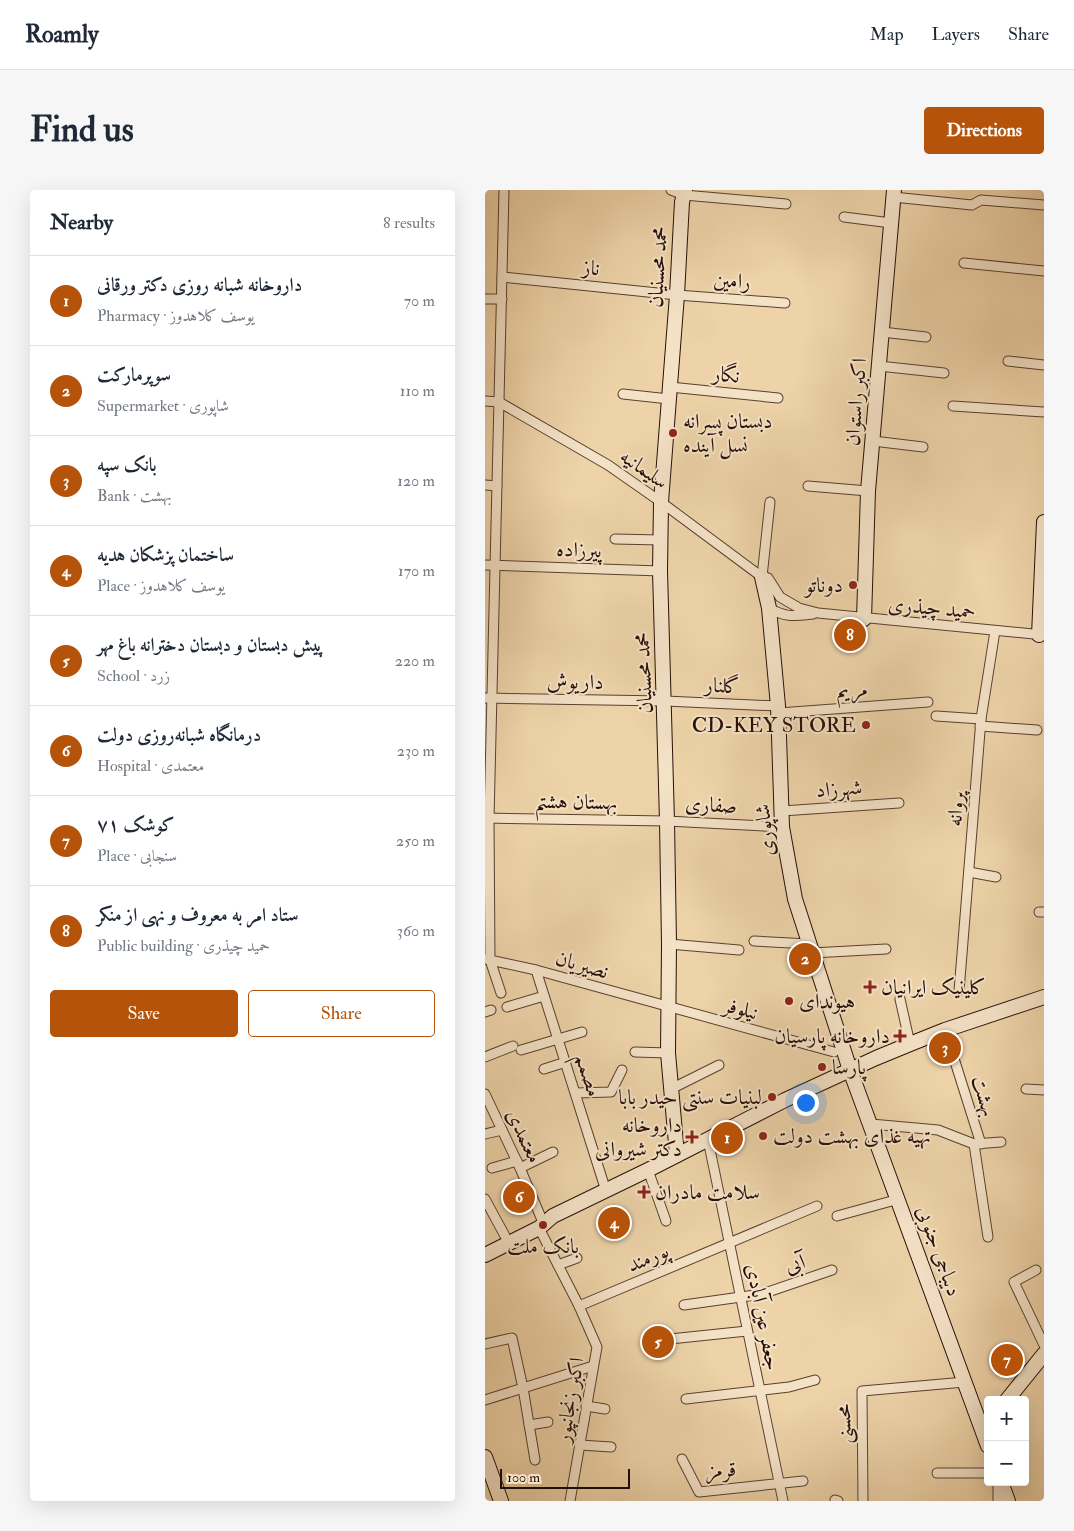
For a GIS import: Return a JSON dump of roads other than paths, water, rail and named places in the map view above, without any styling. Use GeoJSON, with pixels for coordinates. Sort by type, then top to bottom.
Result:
{"type":"FeatureCollection","features":[{"type":"Feature","properties":{"kind":"street"},"geometry":{"type":"LineString","coordinates":[[501,993],[487,960],[487,818],[489,698],[496,564],[505,190]]}},
{"type":"Feature","properties":{"kind":"street"},"geometry":{"type":"LineString","coordinates":[[680,192],[787,204]]}},
{"type":"Feature","properties":{"kind":"street","name":"محمد محسنیان"},"geometry":{"type":"LineString","coordinates":[[677,1155],[668,1053],[667,821],[660,571],[661,502],[677,295],[680,192]]}},
{"type":"Feature","properties":{"kind":"street"},"geometry":{"type":"LineString","coordinates":[[894,194],[972,205],[981,200],[1044,205]]}},
{"type":"Feature","properties":{"kind":"street","name":"اکبر راستوان"},"geometry":{"type":"LineString","coordinates":[[864,619],[868,491],[894,194]]}},
{"type":"Feature","properties":{"kind":"street"},"geometry":{"type":"LineString","coordinates":[[844,217],[891,223]]}},
{"type":"Feature","properties":{"kind":"street"},"geometry":{"type":"LineString","coordinates":[[964,263],[1044,271]]}},
{"type":"Feature","properties":{"kind":"street","name":"ناز"},"geometry":{"type":"LineString","coordinates":[[502,277],[677,295]]}},
{"type":"Feature","properties":{"kind":"street","name":"رامین"},"geometry":{"type":"LineString","coordinates":[[677,295],[785,303]]}},
{"type":"Feature","properties":{"kind":"street"},"geometry":{"type":"LineString","coordinates":[[485,299],[501,299]]}},
{"type":"Feature","properties":{"kind":"street"},"geometry":{"type":"LineString","coordinates":[[882,332],[926,337]]}},
{"type":"Feature","properties":{"kind":"street"},"geometry":{"type":"LineString","coordinates":[[1009,361],[1044,365]]}},
{"type":"Feature","properties":{"kind":"street"},"geometry":{"type":"LineString","coordinates":[[879,366],[944,373]]}},
{"type":"Feature","properties":{"kind":"street"},"geometry":{"type":"LineString","coordinates":[[623,394],[669,393]]}},
{"type":"Feature","properties":{"kind":"street","name":"نگار"},"geometry":{"type":"LineString","coordinates":[[669,393],[778,398]]}},
{"type":"Feature","properties":{"kind":"street"},"geometry":{"type":"LineString","coordinates":[[485,401],[499,402]]}},
{"type":"Feature","properties":{"kind":"street","name":"سلیمانیه"},"geometry":{"type":"LineString","coordinates":[[499,402],[607,465],[661,502],[762,577]]}},
{"type":"Feature","properties":{"kind":"street"},"geometry":{"type":"LineString","coordinates":[[953,406],[1044,412]]}},
{"type":"Feature","properties":{"kind":"street"},"geometry":{"type":"LineString","coordinates":[[873,441],[923,447]]}},
{"type":"Feature","properties":{"kind":"street"},"geometry":{"type":"LineString","coordinates":[[485,485],[497,486]]}},
{"type":"Feature","properties":{"kind":"street"},"geometry":{"type":"LineString","coordinates":[[808,486],[868,491]]}},
{"type":"Feature","properties":{"kind":"street"},"geometry":{"type":"LineString","coordinates":[[769,608],[780,598],[768,578],[762,577],[770,502]]}},
{"type":"Feature","properties":{"kind":"street"},"geometry":{"type":"LineString","coordinates":[[1041,635],[1044,522]]}},
{"type":"Feature","properties":{"kind":"street"},"geometry":{"type":"LineString","coordinates":[[615,539],[661,540]]}},
{"type":"Feature","properties":{"kind":"street","name":"پیرزاده"},"geometry":{"type":"LineString","coordinates":[[485,565],[660,571]]}},
{"type":"Feature","properties":{"kind":"street","name":"شاپوری"},"geometry":{"type":"LineString","coordinates":[[762,577],[769,608],[778,710],[783,827],[795,899],[850,1070]]}},
{"type":"Feature","properties":{"kind":"street","name":"حمید چیذری"},"geometry":{"type":"LineString","coordinates":[[780,598],[799,608],[818,613],[1041,635]]}},
{"type":"Feature","properties":{"kind":"street","name":"حمید چیذری"},"geometry":{"type":"LineString","coordinates":[[769,608],[787,616],[818,613]]}},
{"type":"Feature","properties":{"kind":"street","name":"پروانه"},"geometry":{"type":"LineString","coordinates":[[959,991],[981,723],[995,631]]}},
{"type":"Feature","properties":{"kind":"street","name":"داریوش"},"geometry":{"type":"LineString","coordinates":[[489,698],[665,701]]}},
{"type":"Feature","properties":{"kind":"street","name":"گلنار"},"geometry":{"type":"LineString","coordinates":[[665,701],[778,710]]}},
{"type":"Feature","properties":{"kind":"street","name":"مریم"},"geometry":{"type":"LineString","coordinates":[[778,710],[928,702]]}},
{"type":"Feature","properties":{"kind":"street"},"geometry":{"type":"LineString","coordinates":[[936,716],[1037,730]]}},
{"type":"Feature","properties":{"kind":"street","name":"شهرزاد"},"geometry":{"type":"LineString","coordinates":[[782,811],[899,803]]}},
{"type":"Feature","properties":{"kind":"street","name":"بهستان هشتم"},"geometry":{"type":"LineString","coordinates":[[487,818],[667,821]]}},
{"type":"Feature","properties":{"kind":"street","name":"صفاری"},"geometry":{"type":"LineString","coordinates":[[667,821],[783,827]]}},
{"type":"Feature","properties":{"kind":"street"},"geometry":{"type":"LineString","coordinates":[[969,872],[996,876]]}},
{"type":"Feature","properties":{"kind":"street"},"geometry":{"type":"LineString","coordinates":[[754,941],[811,948],[886,949]]}},
{"type":"Feature","properties":{"kind":"street"},"geometry":{"type":"LineString","coordinates":[[669,944],[739,950]]}},
{"type":"Feature","properties":{"kind":"street","name":"نصیریان"},"geometry":{"type":"LineString","coordinates":[[487,960],[536,970],[668,1007]]}},
{"type":"Feature","properties":{"kind":"street","name":"مصمم"},"geometry":{"type":"LineString","coordinates":[[536,970],[606,1191]]}},
{"type":"Feature","properties":{"kind":"street"},"geometry":{"type":"LineString","coordinates":[[507,1006],[544,996]]}},
{"type":"Feature","properties":{"kind":"street"},"geometry":{"type":"LineString","coordinates":[[485,1255],[545,1221],[785,1100],[850,1070],[945,1030],[1044,997]]}},
{"type":"Feature","properties":{"kind":"street"},"geometry":{"type":"LineString","coordinates":[[900,999],[910,1044]]}},
{"type":"Feature","properties":{"kind":"street","name":"نیلوفر"},"geometry":{"type":"LineString","coordinates":[[668,1007],[835,1052]]}},
{"type":"Feature","properties":{"kind":"street","name":"بهشت"},"geometry":{"type":"LineString","coordinates":[[945,1030],[977,1144],[988,1237]]}},
{"type":"Feature","properties":{"kind":"street"},"geometry":{"type":"LineString","coordinates":[[485,1058],[583,1032]]}},
{"type":"Feature","properties":{"kind":"street"},"geometry":{"type":"LineString","coordinates":[[635,1052],[668,1053]]}},
{"type":"Feature","properties":{"kind":"street"},"geometry":{"type":"LineString","coordinates":[[544,1069],[566,1062]]}},
{"type":"Feature","properties":{"kind":"street"},"geometry":{"type":"LineString","coordinates":[[671,1089],[719,1065]]}},
{"type":"Feature","properties":{"kind":"street"},"geometry":{"type":"LineString","coordinates":[[576,1093],[611,1092],[622,1070]]}},
{"type":"Feature","properties":{"kind":"street","name":"دیباجی جنوبی"},"geometry":{"type":"LineString","coordinates":[[850,1070],[965,1382],[984,1425]]}},
{"type":"Feature","properties":{"kind":"street"},"geometry":{"type":"LineString","coordinates":[[1026,1089],[1044,1090]]}},
{"type":"Feature","properties":{"kind":"street","name":"معتمدی"},"geometry":{"type":"LineString","coordinates":[[485,1094],[545,1221]]}},
{"type":"Feature","properties":{"kind":"street","name":"بهشت"},"geometry":{"type":"LineString","coordinates":[[871,1124],[939,1130],[977,1144],[1001,1142]]}},
{"type":"Feature","properties":{"kind":"street"},"geometry":{"type":"LineString","coordinates":[[485,1134],[502,1130]]}},
{"type":"Feature","properties":{"kind":"street","name":"جعفر عین آبادی"},"geometry":{"type":"LineString","coordinates":[[708,1140],[783,1501]]}},
{"type":"Feature","properties":{"kind":"street"},"geometry":{"type":"LineString","coordinates":[[493,1168],[518,1164],[553,1152]]}},
{"type":"Feature","properties":{"kind":"street"},"geometry":{"type":"LineString","coordinates":[[648,1170],[665,1221]]}},
{"type":"Feature","properties":{"kind":"street"},"geometry":{"type":"LineString","coordinates":[[485,1199],[505,1236]]}},
{"type":"Feature","properties":{"kind":"street"},"geometry":{"type":"LineString","coordinates":[[837,1216],[899,1199]]}},
{"type":"Feature","properties":{"kind":"street","name":"پورمند"},"geometry":{"type":"LineString","coordinates":[[579,1306],[817,1206]]}},
{"type":"Feature","properties":{"kind":"street"},"geometry":{"type":"LineString","coordinates":[[485,1246],[527,1225],[545,1221]]}},
{"type":"Feature","properties":{"kind":"street","name":"اکبر زنجانپور"},"geometry":{"type":"LineString","coordinates":[[545,1221],[558,1265],[597,1347],[570,1501]]}},
{"type":"Feature","properties":{"kind":"street"},"geometry":{"type":"LineString","coordinates":[[558,1265],[577,1258]]}},
{"type":"Feature","properties":{"kind":"street","name":"آبی"},"geometry":{"type":"LineString","coordinates":[[684,1305],[763,1294],[832,1270]]}},
{"type":"Feature","properties":{"kind":"street"},"geometry":{"type":"LineString","coordinates":[[1036,1270],[1014,1282],[1044,1345]]}},
{"type":"Feature","properties":{"kind":"street"},"geometry":{"type":"LineString","coordinates":[[670,1339],[747,1331]]}},
{"type":"Feature","properties":{"kind":"street"},"geometry":{"type":"LineString","coordinates":[[485,1344],[512,1338],[523,1388],[535,1460]]}},
{"type":"Feature","properties":{"kind":"street"},"geometry":{"type":"LineString","coordinates":[[1010,1396],[1044,1354]]}},
{"type":"Feature","properties":{"kind":"street"},"geometry":{"type":"LineString","coordinates":[[485,1400],[593,1366]]}},
{"type":"Feature","properties":{"kind":"street"},"geometry":{"type":"LineString","coordinates":[[686,1399],[789,1388],[815,1380]]}},
{"type":"Feature","properties":{"kind":"street","name":"محسنی"},"geometry":{"type":"LineString","coordinates":[[863,1501],[862,1391],[965,1382]]}},
{"type":"Feature","properties":{"kind":"street"},"geometry":{"type":"LineString","coordinates":[[586,1406],[605,1410]]}},
{"type":"Feature","properties":{"kind":"street"},"geometry":{"type":"LineString","coordinates":[[529,1425],[548,1422]]}},
{"type":"Feature","properties":{"kind":"street"},"geometry":{"type":"LineString","coordinates":[[580,1445],[611,1447]]}},
{"type":"Feature","properties":{"kind":"street"},"geometry":{"type":"LineString","coordinates":[[485,1457],[501,1501]]}},
{"type":"Feature","properties":{"kind":"street","name":"قرمز"},"geometry":{"type":"LineString","coordinates":[[682,1460],[699,1492],[779,1483]]}},
{"type":"Feature","properties":{"kind":"street"},"geometry":{"type":"LineString","coordinates":[[937,1473],[984,1473]]}},
{"type":"Feature","properties":{"kind":"street"},"geometry":{"type":"LineString","coordinates":[[779,1483],[803,1482]]}},
{"type":"Feature","properties":{"kind":"street"},"geometry":{"type":"LineString","coordinates":[[998,1501],[999,1486]]}},
{"type":"Feature","properties":{"kind":"street"},"geometry":{"type":"LineString","coordinates":[[1001,1486],[1008,1501]]}},
{"type":"Feature","properties":{"kind":"place","name":"دبستان پسرانه نسل آینده"},"geometry":{"type":"Point","coordinates":[673,433]}},
{"type":"Feature","properties":{"kind":"place","name":"دوناتو"},"geometry":{"type":"Point","coordinates":[853,585]}},
{"type":"Feature","properties":{"kind":"place","name":"ستاد امر به معروف و نهی از منکر"},"geometry":{"type":"Point","coordinates":[850,635]}},
{"type":"Feature","properties":{"kind":"place","name":"CD-KEY STORE"},"geometry":{"type":"Point","coordinates":[866,725]}},
{"type":"Feature","properties":{"kind":"place","name":"سوپرمارکت"},"geometry":{"type":"Point","coordinates":[805,959]}},
{"type":"Feature","properties":{"kind":"place","name":"کلینیک ایرانیان"},"geometry":{"type":"Point","coordinates":[870,987]}},
{"type":"Feature","properties":{"kind":"place","name":"هیوندای"},"geometry":{"type":"Point","coordinates":[789,1001]}},
{"type":"Feature","properties":{"kind":"place","name":"داروخانه پارسیان"},"geometry":{"type":"Point","coordinates":[900,1036]}},
{"type":"Feature","properties":{"kind":"place","name":"بانک سپه"},"geometry":{"type":"Point","coordinates":[945,1048]}},
{"type":"Feature","properties":{"kind":"place","name":"پارسا"},"geometry":{"type":"Point","coordinates":[822,1067]}},
{"type":"Feature","properties":{"kind":"place","name":"لبنیات سنتی حیدر بابا"},"geometry":{"type":"Point","coordinates":[772,1097]}},
{"type":"Feature","properties":{"kind":"place","name":"تهیه غذای بهشت دولت"},"geometry":{"type":"Point","coordinates":[763,1136]}},
{"type":"Feature","properties":{"kind":"place","name":"داروخانه دکتر شیروانی"},"geometry":{"type":"Point","coordinates":[692,1137]}},
{"type":"Feature","properties":{"kind":"place","name":"داروخانه شبانه روزی دکتر ورقانی"},"geometry":{"type":"Point","coordinates":[727,1138]}},
{"type":"Feature","properties":{"kind":"place","name":"سلامت مادران"},"geometry":{"type":"Point","coordinates":[644,1192]}},
{"type":"Feature","properties":{"kind":"place","name":"درمانگاه شبانه‌روزی دولت"},"geometry":{"type":"Point","coordinates":[519,1197]}},
{"type":"Feature","properties":{"kind":"place","name":"ساختمان پزشکان هدیه"},"geometry":{"type":"Point","coordinates":[614,1223]}},
{"type":"Feature","properties":{"kind":"place","name":"بانک ملت"},"geometry":{"type":"Point","coordinates":[543,1225]}},
{"type":"Feature","properties":{"kind":"place","name":"پیش دبستان و دبستان دخترانه باغ مهر"},"geometry":{"type":"Point","coordinates":[658,1342]}},
{"type":"Feature","properties":{"kind":"place","name":"کوشک ۷۱"},"geometry":{"type":"Point","coordinates":[1007,1360]}}]}
